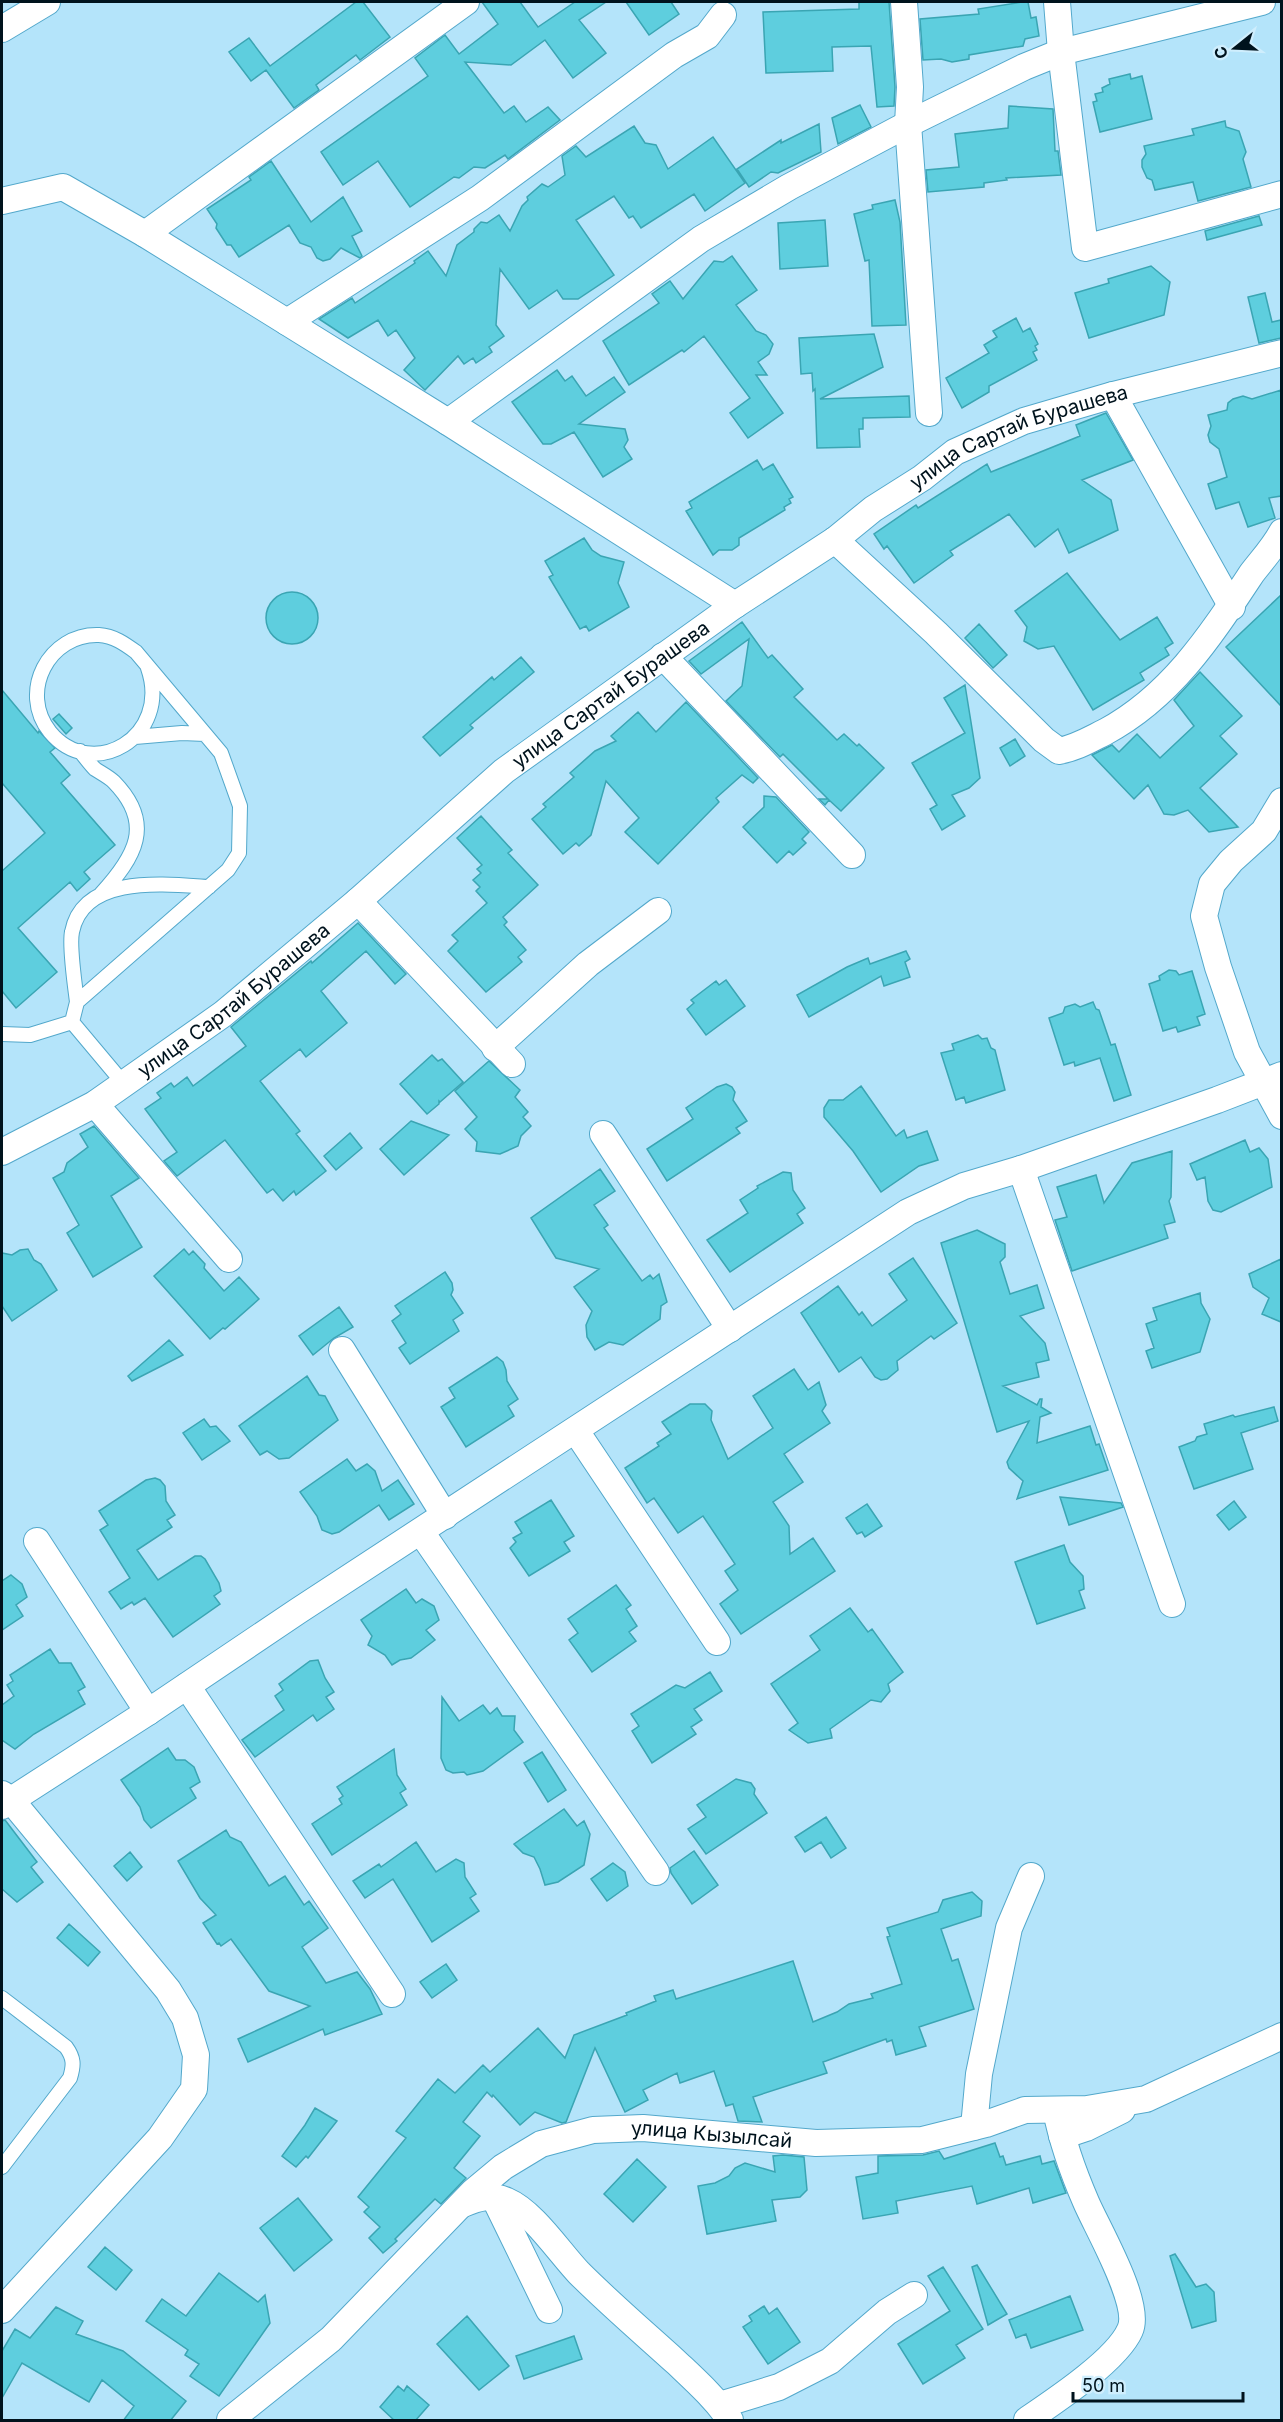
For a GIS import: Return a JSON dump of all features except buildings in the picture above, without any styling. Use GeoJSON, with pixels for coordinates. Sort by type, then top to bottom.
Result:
{"type":"FeatureCollection","features":[{"type":"Feature","properties":{"kind":"street"},"geometry":{"type":"LineString","coordinates":[[2,29],[47,2]]}},
{"type":"Feature","properties":{"kind":"street"},"geometry":{"type":"LineString","coordinates":[[145,234],[466,2]]}},
{"type":"Feature","properties":{"kind":"street"},"geometry":{"type":"LineString","coordinates":[[904,2],[910,87],[908,124],[929,413]]}},
{"type":"Feature","properties":{"kind":"street"},"geometry":{"type":"LineString","coordinates":[[1057,2],[1085,248],[1281,194]]}},
{"type":"Feature","properties":{"kind":"street"},"geometry":{"type":"LineString","coordinates":[[448,422],[701,239],[789,187],[908,124],[1024,67],[1061,52],[1262,2]]}},
{"type":"Feature","properties":{"kind":"street"},"geometry":{"type":"LineString","coordinates":[[287,322],[480,198],[674,55],[707,36],[723,15]]}},
{"type":"Feature","properties":{"kind":"street"},"geometry":{"type":"LineString","coordinates":[[2,201],[63,187],[145,234],[448,422],[735,605]]}},
{"type":"Feature","properties":{"kind":"street","name":"улица Сартай Бурашева"},"geometry":{"type":"LineString","coordinates":[[2,1152],[95,1104],[223,1014],[358,901],[504,771],[735,605],[835,540],[873,509],[955,452],[1024,421],[1113,394],[1281,353]]}},
{"type":"Feature","properties":{"kind":"street"},"geometry":{"type":"LineString","coordinates":[[1113,394],[1232,606]]}},
{"type":"Feature","properties":{"kind":"street"},"geometry":{"type":"LineString","coordinates":[[835,540],[936,633],[1044,740],[1059,751],[1073,749],[1119,724],[1163,691],[1190,662],[1232,606],[1281,532]]}},
{"type":"Feature","properties":{"kind":"street"},"geometry":{"type":"LineString","coordinates":[[663,656],[852,855]]}},
{"type":"Feature","properties":{"kind":"street"},"geometry":{"type":"LineString","coordinates":[[1281,801],[1264,831],[1231,861],[1212,884],[1203,916],[1247,1052],[1273,1078],[1281,1116]]}},
{"type":"Feature","properties":{"kind":"street"},"geometry":{"type":"LineString","coordinates":[[358,901],[504,1056],[588,964],[658,911]]}},
{"type":"Feature","properties":{"kind":"street"},"geometry":{"type":"LineString","coordinates":[[2,2310],[160,2138],[194,2089],[196,2055],[185,2018],[168,1990],[5,1800],[148,1712],[908,1212],[964,1186],[1021,1169],[1273,1078]]}},
{"type":"Feature","properties":{"kind":"street"},"geometry":{"type":"LineString","coordinates":[[95,1104],[230,1259]]}},
{"type":"Feature","properties":{"kind":"street"},"geometry":{"type":"LineString","coordinates":[[603,1134],[730,1329]]}},
{"type":"Feature","properties":{"kind":"street"},"geometry":{"type":"LineString","coordinates":[[1021,1169],[1172,1604]]}},
{"type":"Feature","properties":{"kind":"street"},"geometry":{"type":"LineString","coordinates":[[342,1350],[445,1516]]}},
{"type":"Feature","properties":{"kind":"street"},"geometry":{"type":"LineString","coordinates":[[576,1431],[717,1642]]}},
{"type":"Feature","properties":{"kind":"street"},"geometry":{"type":"LineString","coordinates":[[421,1532],[656,1872]]}},
{"type":"Feature","properties":{"kind":"street"},"geometry":{"type":"LineString","coordinates":[[37,1541],[148,1712]]}},
{"type":"Feature","properties":{"kind":"street"},"geometry":{"type":"LineString","coordinates":[[187,1686],[392,1994]]}},
{"type":"Feature","properties":{"kind":"street"},"geometry":{"type":"LineString","coordinates":[[974,2127],[979,2074],[1009,1928],[1031,1876]]}},
{"type":"Feature","properties":{"kind":"street","name":"улица Кызылсай"},"geometry":{"type":"LineString","coordinates":[[230,2421],[331,2339],[460,2205],[503,2167],[541,2144],[593,2130],[643,2128],[816,2143],[922,2140],[974,2127],[1025,2110],[1087,2109],[1143,2099],[1281,2036]]}},
{"type":"Feature","properties":{"kind":"street"},"geometry":{"type":"LineString","coordinates":[[1062,2136],[1086,2128],[1143,2099]]}},
{"type":"Feature","properties":{"kind":"street"},"geometry":{"type":"LineString","coordinates":[[1027,2421],[1072,2389],[1121,2345],[1131,2328],[1130,2302],[1120,2273],[1086,2201],[1062,2136],[1056,2110]]}},
{"type":"Feature","properties":{"kind":"street"},"geometry":{"type":"LineString","coordinates":[[494,2196],[549,2310]]}},
{"type":"Feature","properties":{"kind":"street"},"geometry":{"type":"LineString","coordinates":[[460,2205],[478,2197],[494,2196],[510,2202],[535,2222],[579,2273],[725,2413],[830,2361],[887,2312],[914,2295]]}},
{"type":"Feature","properties":{"kind":"lane"},"geometry":{"type":"LineString","coordinates":[[77,1002],[228,870],[239,853],[240,806],[221,753],[136,652],[120,640],[100,635],[81,636],[62,645],[48,658],[39,676],[36,696],[40,716],[51,733],[66,745],[80,751],[95,753],[123,746],[145,725],[151,712],[154,697],[153,682],[148,668]]}},
{"type":"Feature","properties":{"kind":"lane"},"geometry":{"type":"LineString","coordinates":[[135,737],[182,733],[205,734]]}},
{"type":"Feature","properties":{"kind":"lane"},"geometry":{"type":"LineString","coordinates":[[72,1022],[77,1002],[71,933],[80,911],[111,883],[133,850],[138,837],[138,823],[131,804],[114,782],[93,767],[80,751]]}},
{"type":"Feature","properties":{"kind":"lane"},"geometry":{"type":"LineString","coordinates":[[101,894],[125,887],[209,887]]}},
{"type":"Feature","properties":{"kind":"lane"},"geometry":{"type":"LineString","coordinates":[[72,1022],[124,1084]]}},
{"type":"Feature","properties":{"kind":"lane"},"geometry":{"type":"LineString","coordinates":[[2,1034],[30,1035],[72,1022]]}},
{"type":"Feature","properties":{"kind":"lane"},"geometry":{"type":"LineString","coordinates":[[2,1998],[66,2047],[73,2057],[73,2068],[70,2078],[2,2167]]}}]}
